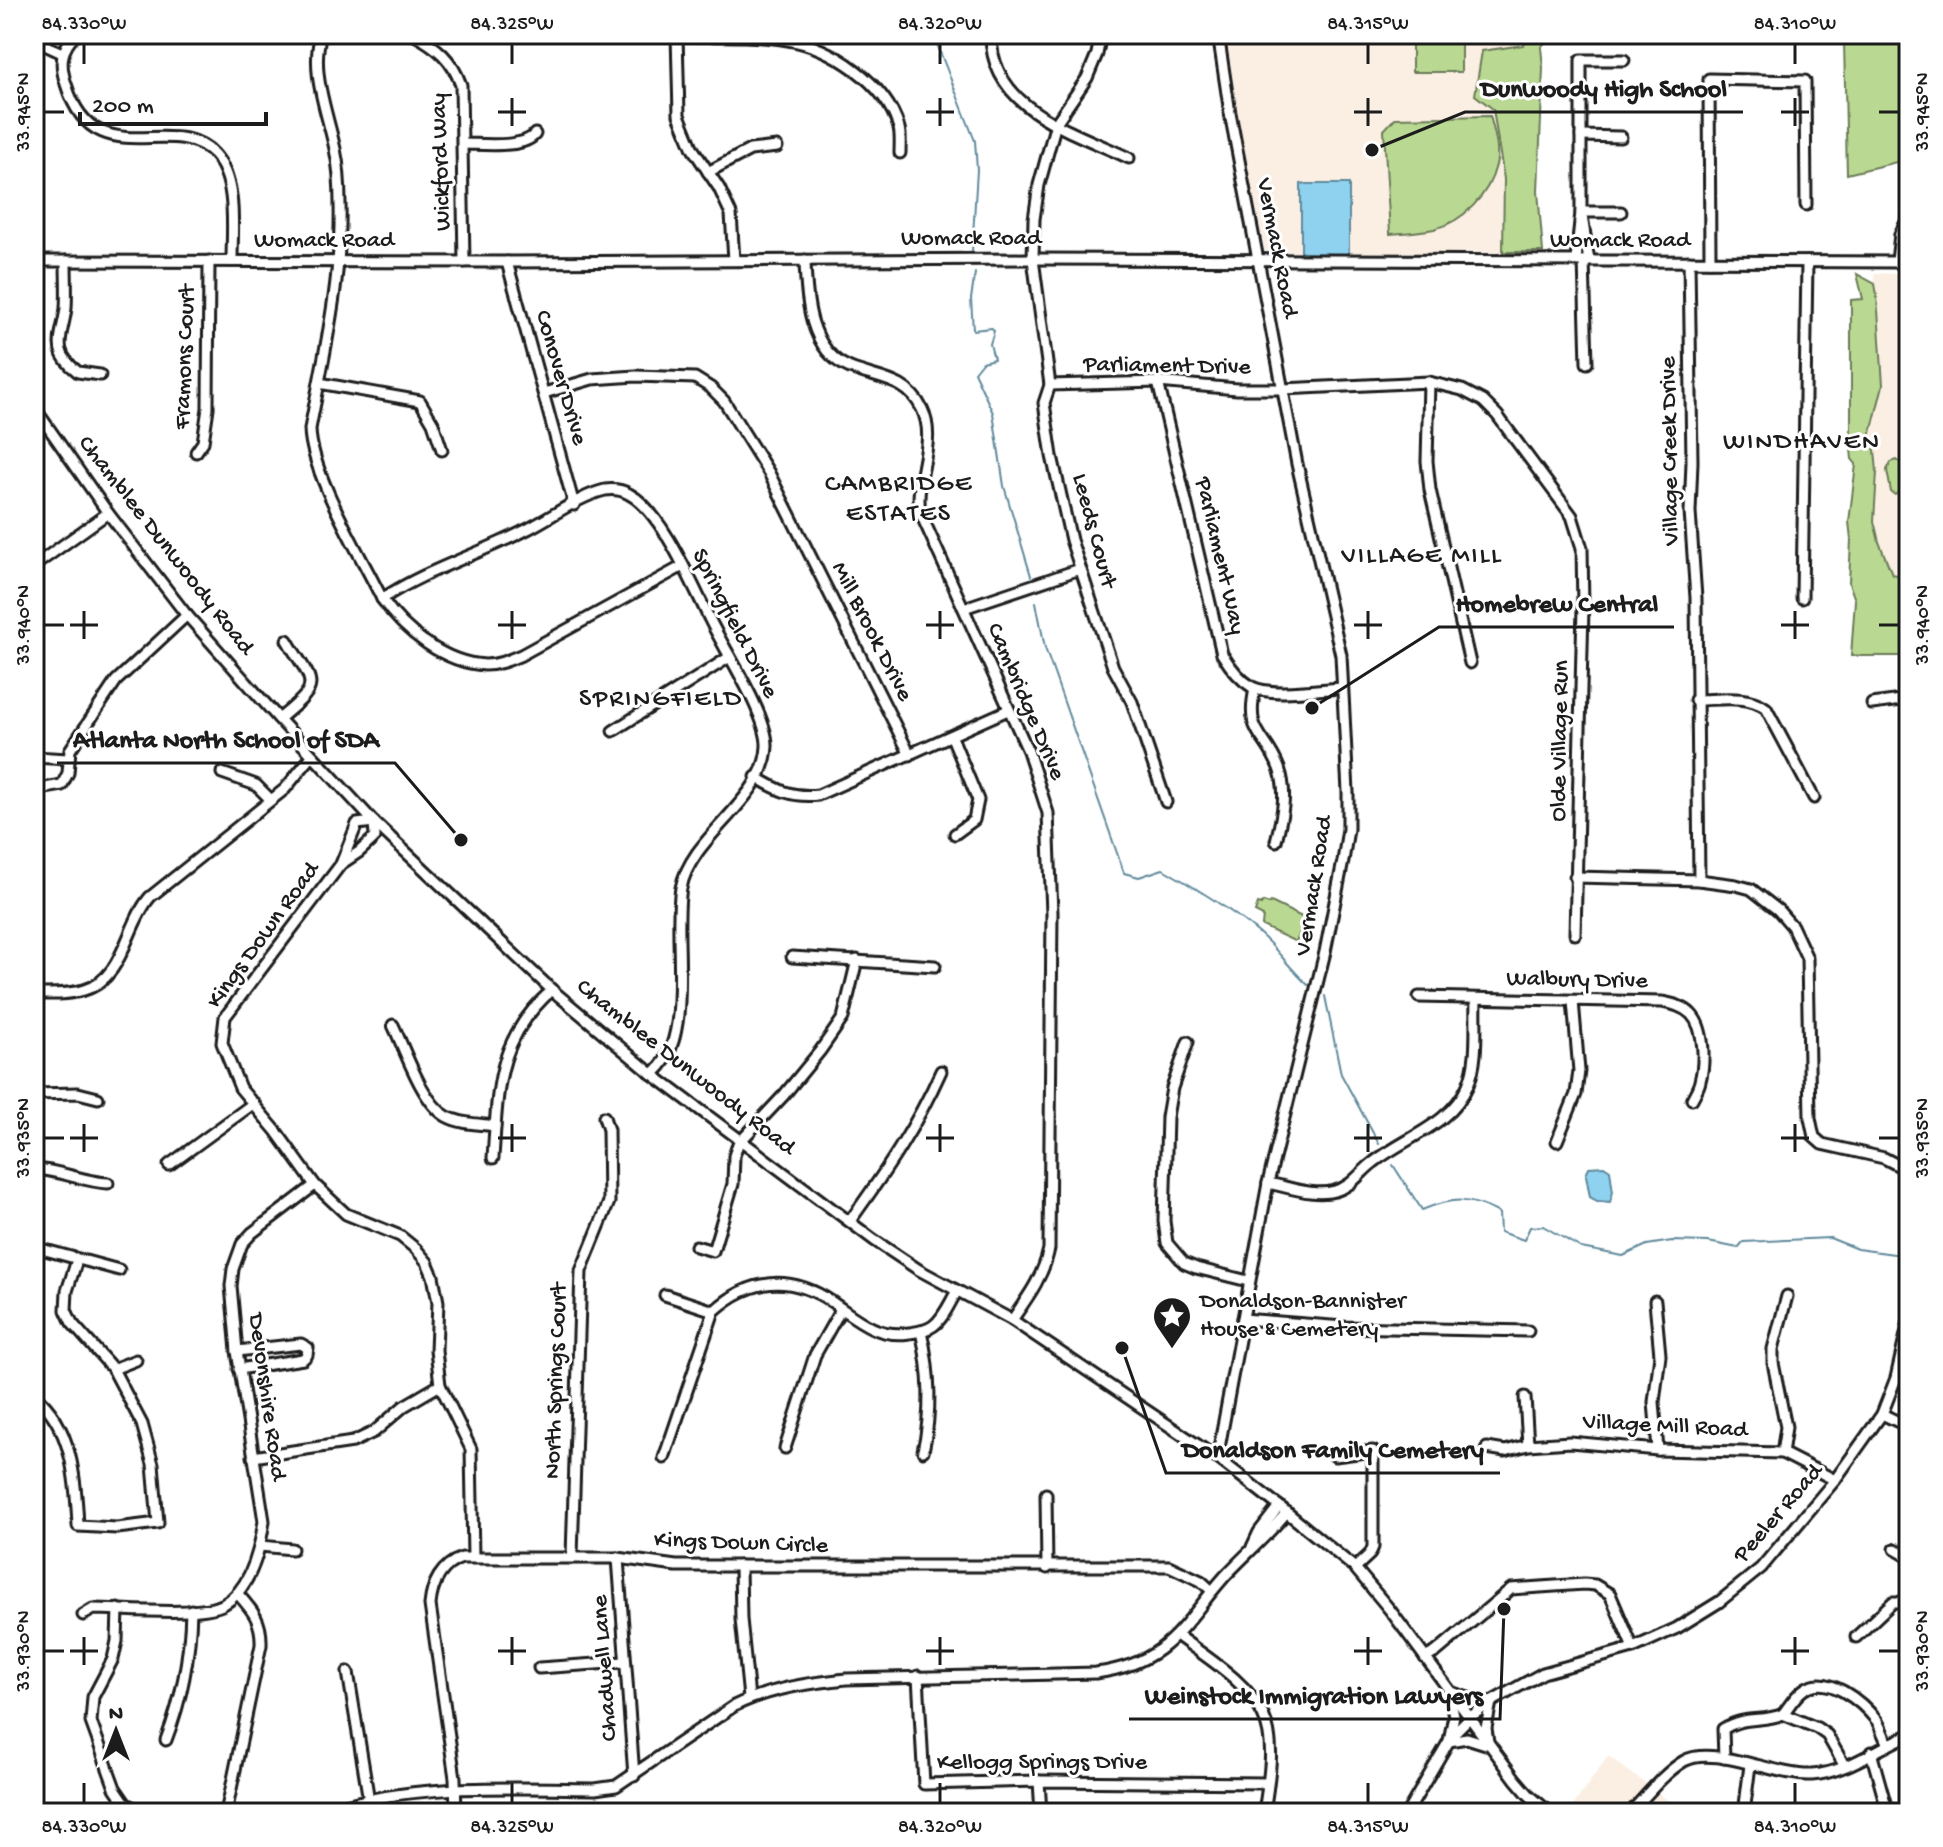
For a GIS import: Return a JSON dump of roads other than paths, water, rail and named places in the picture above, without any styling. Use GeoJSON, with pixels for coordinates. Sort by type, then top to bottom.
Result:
{"type":"FeatureCollection","features":[{"type":"Feature","properties":{"kind":"street"},"geometry":{"type":"LineString","coordinates":[[76,34],[66,44],[61,66],[68,93],[77,110],[96,129],[124,137],[195,141],[217,157],[229,188],[232,261]]}},
{"type":"Feature","properties":{"kind":"street"},"geometry":{"type":"LineString","coordinates":[[321,34],[317,63],[319,83],[340,176],[339,261],[310,429],[313,457],[382,599],[394,616],[415,635],[442,652],[483,665],[501,663],[521,655],[683,566]]}},
{"type":"Feature","properties":{"kind":"street","name":"Wickford Way"},"geometry":{"type":"LineString","coordinates":[[413,34],[440,50],[456,70],[461,85],[464,262]]}},
{"type":"Feature","properties":{"kind":"street"},"geometry":{"type":"LineString","coordinates":[[991,34],[994,62],[1013,96],[1056,123],[1129,158]]}},
{"type":"Feature","properties":{"kind":"street","name":"Leeds Court"},"geometry":{"type":"LineString","coordinates":[[1101,34],[1087,78],[1056,123],[1039,185],[1033,259],[1050,385],[1044,403],[1071,540],[1113,667],[1132,702],[1166,802]]}},
{"type":"Feature","properties":{"kind":"street","name":"Vermack Road"},"geometry":{"type":"LineString","coordinates":[[1214,1457],[1219,1448],[1268,1183],[1325,952],[1344,856],[1348,792],[1341,655],[1283,389],[1230,113],[1218,34]]}},
{"type":"Feature","properties":{"kind":"street"},"geometry":{"type":"LineString","coordinates":[[734,260],[731,214],[693,149],[679,115],[677,35],[792,37],[832,55],[872,86],[884,100],[900,130],[900,153]]}},
{"type":"Feature","properties":{"kind":"street"},"geometry":{"type":"LineString","coordinates":[[34,40],[62,53]]}},
{"type":"Feature","properties":{"kind":"street"},"geometry":{"type":"LineString","coordinates":[[1587,363],[1581,212],[1581,60],[1624,60]]}},
{"type":"Feature","properties":{"kind":"street"},"geometry":{"type":"LineString","coordinates":[[1710,261],[1709,79],[1805,81],[1806,205]]}},
{"type":"Feature","properties":{"kind":"street"},"geometry":{"type":"LineString","coordinates":[[463,144],[520,143],[531,140],[535,134]]}},
{"type":"Feature","properties":{"kind":"street"},"geometry":{"type":"LineString","coordinates":[[1581,136],[1621,137]]}},
{"type":"Feature","properties":{"kind":"street"},"geometry":{"type":"LineString","coordinates":[[708,172],[750,150],[777,147]]}},
{"type":"Feature","properties":{"kind":"street"},"geometry":{"type":"LineString","coordinates":[[1581,212],[1621,212]]}},
{"type":"Feature","properties":{"kind":"street"},"geometry":{"type":"LineString","coordinates":[[1897,262],[1900,234],[1909,216]]}},
{"type":"Feature","properties":{"kind":"street","name":"Womack Road"},"geometry":{"type":"LineString","coordinates":[[34,261],[1259,259],[1909,262]]}},
{"type":"Feature","properties":{"kind":"street","name":"Cambridge Drive"},"geometry":{"type":"LineString","coordinates":[[805,260],[810,318],[823,345],[846,367],[885,377],[906,389],[922,407],[929,433],[919,484],[920,512],[1028,751],[1048,813],[1052,913],[1049,1249],[1038,1282],[1012,1320]]}},
{"type":"Feature","properties":{"kind":"street"},"geometry":{"type":"LineString","coordinates":[[66,261],[66,309],[59,335],[62,356],[78,372],[100,375]]}},
{"type":"Feature","properties":{"kind":"street","name":"Framons Court"},"geometry":{"type":"LineString","coordinates":[[196,452],[203,442],[208,408],[209,261]]}},
{"type":"Feature","properties":{"kind":"street","name":"Village Creek Drive"},"geometry":{"type":"LineString","coordinates":[[1689,261],[1690,512],[1696,598],[1699,880]]}},
{"type":"Feature","properties":{"kind":"street","name":"Conover Drive"},"geometry":{"type":"LineString","coordinates":[[507,262],[574,505]]}},
{"type":"Feature","properties":{"kind":"street"},"geometry":{"type":"LineString","coordinates":[[1802,598],[1807,262]]}},
{"type":"Feature","properties":{"kind":"street","name":"Mill Brook Drive"},"geometry":{"type":"LineString","coordinates":[[544,393],[592,379],[636,376],[695,378],[711,388],[724,401],[769,473],[910,755]]}},
{"type":"Feature","properties":{"kind":"street","name":"Parliament Drive"},"geometry":{"type":"LineString","coordinates":[[1050,385],[1158,382],[1237,389],[1283,389]]}},
{"type":"Feature","properties":{"kind":"street","name":"Parliament Way"},"geometry":{"type":"LineString","coordinates":[[1158,382],[1219,647],[1231,668],[1255,689]]}},
{"type":"Feature","properties":{"kind":"street"},"geometry":{"type":"LineString","coordinates":[[1429,382],[1427,461],[1430,490],[1470,663]]}},
{"type":"Feature","properties":{"kind":"street","name":"Olde Village Run"},"geometry":{"type":"LineString","coordinates":[[1283,389],[1429,382],[1462,390],[1483,401],[1497,415],[1562,501],[1578,531],[1583,565],[1575,934]]}},
{"type":"Feature","properties":{"kind":"street"},"geometry":{"type":"LineString","coordinates":[[319,383],[420,401],[433,423],[442,450]]}},
{"type":"Feature","properties":{"kind":"street","name":"Chamblee Dunwoody Road"},"geometry":{"type":"LineString","coordinates":[[34,407],[108,513],[187,615],[279,719],[374,822],[552,990],[652,1074],[919,1270],[1012,1320],[1214,1457],[1283,1509],[1355,1568],[1425,1658]]}},
{"type":"Feature","properties":{"kind":"street","name":"Springfield Drive"},"geometry":{"type":"LineString","coordinates":[[382,599],[412,579],[493,547],[603,491],[615,489],[627,492],[644,505],[683,566],[764,729],[767,744],[756,777],[726,821],[695,854],[683,878],[678,917],[677,1024],[660,1069],[652,1074]]}},
{"type":"Feature","properties":{"kind":"street"},"geometry":{"type":"LineString","coordinates":[[34,566],[108,513]]}},
{"type":"Feature","properties":{"kind":"street"},"geometry":{"type":"LineString","coordinates":[[964,608],[1080,569]]}},
{"type":"Feature","properties":{"kind":"street"},"geometry":{"type":"LineString","coordinates":[[34,784],[45,788],[62,785],[68,773],[70,750],[116,681],[187,615]]}},
{"type":"Feature","properties":{"kind":"street"},"geometry":{"type":"LineString","coordinates":[[279,719],[311,687],[309,676],[287,640]]}},
{"type":"Feature","properties":{"kind":"street"},"geometry":{"type":"LineString","coordinates":[[613,731],[728,658]]}},
{"type":"Feature","properties":{"kind":"street"},"geometry":{"type":"LineString","coordinates":[[1276,841],[1284,808],[1282,780],[1252,720],[1255,689],[1342,688]]}},
{"type":"Feature","properties":{"kind":"street"},"geometry":{"type":"LineString","coordinates":[[1872,704],[1909,699]]}},
{"type":"Feature","properties":{"kind":"street"},"geometry":{"type":"LineString","coordinates":[[1695,700],[1747,700],[1766,708],[1814,798]]}},
{"type":"Feature","properties":{"kind":"street"},"geometry":{"type":"LineString","coordinates":[[756,777],[778,791],[818,795],[1008,710]]}},
{"type":"Feature","properties":{"kind":"street"},"geometry":{"type":"LineString","coordinates":[[952,737],[978,800],[974,820],[955,834]]}},
{"type":"Feature","properties":{"kind":"street"},"geometry":{"type":"LineString","coordinates":[[34,994],[71,993],[101,982],[114,966],[138,914],[150,897],[291,783],[312,756]]}},
{"type":"Feature","properties":{"kind":"street"},"geometry":{"type":"LineString","coordinates":[[34,757],[68,759]]}},
{"type":"Feature","properties":{"kind":"street"},"geometry":{"type":"LineString","coordinates":[[222,773],[256,785],[271,800]]}},
{"type":"Feature","properties":{"kind":"street","name":"Kings Down Road"},"geometry":{"type":"LineString","coordinates":[[341,864],[375,837],[374,822],[357,824],[341,864],[225,1017],[221,1032],[226,1058],[240,1088],[315,1185],[346,1214],[400,1236],[427,1262],[436,1288],[436,1350],[440,1385],[471,1449],[473,1557]]}},
{"type":"Feature","properties":{"kind":"street"},"geometry":{"type":"LineString","coordinates":[[1575,877],[1699,880],[1751,889],[1778,910],[1792,926],[1807,958],[1810,1118],[1814,1137],[1822,1144],[1884,1158],[1909,1171]]}},
{"type":"Feature","properties":{"kind":"street"},"geometry":{"type":"LineString","coordinates":[[792,957],[935,966]]}},
{"type":"Feature","properties":{"kind":"street"},"geometry":{"type":"LineString","coordinates":[[696,1246],[713,1251],[733,1184],[734,1156],[738,1144],[811,1062],[843,1018],[857,960]]}},
{"type":"Feature","properties":{"kind":"street"},"geometry":{"type":"LineString","coordinates":[[493,1158],[508,1045],[520,1023],[552,990]]}},
{"type":"Feature","properties":{"kind":"street","name":"Walbury Drive"},"geometry":{"type":"LineString","coordinates":[[1419,997],[1676,1004],[1691,1014],[1699,1027],[1701,1081],[1692,1099]]}},
{"type":"Feature","properties":{"kind":"street"},"geometry":{"type":"LineString","coordinates":[[1268,1183],[1323,1193],[1343,1188],[1398,1144],[1429,1129],[1453,1109],[1468,1085],[1474,1061],[1476,999]]}},
{"type":"Feature","properties":{"kind":"street"},"geometry":{"type":"LineString","coordinates":[[1557,1141],[1576,1094],[1579,1071],[1573,1001]]}},
{"type":"Feature","properties":{"kind":"street"},"geometry":{"type":"LineString","coordinates":[[393,1025],[434,1105],[445,1116],[495,1126]]}},
{"type":"Feature","properties":{"kind":"street"},"geometry":{"type":"LineString","coordinates":[[1188,1042],[1172,1088],[1167,1117],[1164,1221],[1167,1243],[1184,1263],[1248,1281]]}},
{"type":"Feature","properties":{"kind":"street"},"geometry":{"type":"LineString","coordinates":[[850,1221],[901,1150],[920,1118],[941,1071]]}},
{"type":"Feature","properties":{"kind":"street"},"geometry":{"type":"LineString","coordinates":[[34,1094],[78,1093],[98,1098]]}},
{"type":"Feature","properties":{"kind":"street"},"geometry":{"type":"LineString","coordinates":[[169,1165],[254,1103]]}},
{"type":"Feature","properties":{"kind":"street","name":"North Springs Court"},"geometry":{"type":"LineString","coordinates":[[572,1556],[581,1271],[609,1202],[608,1130],[604,1117]]}},
{"type":"Feature","properties":{"kind":"street"},"geometry":{"type":"LineString","coordinates":[[34,1169],[47,1169],[94,1183],[108,1183]]}},
{"type":"Feature","properties":{"kind":"street","name":"Devonshire Road"},"geometry":{"type":"LineString","coordinates":[[238,1594],[260,1546],[264,1521],[239,1369],[231,1286],[233,1269],[242,1244],[252,1233],[315,1185]]}},
{"type":"Feature","properties":{"kind":"street"},"geometry":{"type":"LineString","coordinates":[[34,1247],[119,1270]]}},
{"type":"Feature","properties":{"kind":"street"},"geometry":{"type":"LineString","coordinates":[[34,1395],[57,1421],[70,1451],[78,1526],[117,1528],[158,1523],[153,1464],[142,1424],[113,1369],[72,1323],[66,1310],[67,1291],[77,1260]]}},
{"type":"Feature","properties":{"kind":"street"},"geometry":{"type":"LineString","coordinates":[[664,1458],[714,1311],[729,1297],[753,1285],[773,1282],[813,1292],[876,1331],[896,1335],[933,1326],[957,1291]]}},
{"type":"Feature","properties":{"kind":"street"},"geometry":{"type":"LineString","coordinates":[[665,1295],[714,1311]]}},
{"type":"Feature","properties":{"kind":"street"},"geometry":{"type":"LineString","coordinates":[[1782,1453],[1786,1427],[1774,1378],[1773,1349],[1787,1296]]}},
{"type":"Feature","properties":{"kind":"street"},"geometry":{"type":"LineString","coordinates":[[1655,1301],[1660,1355],[1654,1402],[1658,1450]]}},
{"type":"Feature","properties":{"kind":"street"},"geometry":{"type":"LineString","coordinates":[[785,1448],[815,1355],[841,1309]]}},
{"type":"Feature","properties":{"kind":"street"},"geometry":{"type":"LineString","coordinates":[[1243,1319],[1344,1327],[1528,1331]]}},
{"type":"Feature","properties":{"kind":"street","name":"Peeler Road"},"geometry":{"type":"LineString","coordinates":[[1469,1718],[1543,1673],[1633,1648],[1677,1628],[1749,1580],[1788,1540],[1882,1414],[1896,1378],[1909,1321]]}},
{"type":"Feature","properties":{"kind":"street"},"geometry":{"type":"LineString","coordinates":[[921,1331],[929,1365],[928,1433],[923,1451]]}},
{"type":"Feature","properties":{"kind":"street"},"geometry":{"type":"LineString","coordinates":[[237,1351],[301,1344],[308,1348],[303,1359],[239,1369]]}},
{"type":"Feature","properties":{"kind":"street"},"geometry":{"type":"LineString","coordinates":[[113,1369],[136,1360]]}},
{"type":"Feature","properties":{"kind":"street"},"geometry":{"type":"LineString","coordinates":[[253,1457],[353,1442],[374,1432],[404,1406],[440,1385]]}},
{"type":"Feature","properties":{"kind":"street"},"geometry":{"type":"LineString","coordinates":[[1525,1397],[1528,1445]]}},
{"type":"Feature","properties":{"kind":"street"},"geometry":{"type":"LineString","coordinates":[[1882,1414],[1909,1427]]}},
{"type":"Feature","properties":{"kind":"street","name":"Village Mill Road"},"geometry":{"type":"LineString","coordinates":[[1487,1448],[1505,1451],[1528,1445],[1570,1442],[1658,1450],[1782,1453],[1835,1480]]}},
{"type":"Feature","properties":{"kind":"street"},"geometry":{"type":"LineString","coordinates":[[1335,1456],[1373,1451],[1373,1547],[1355,1568]]}},
{"type":"Feature","properties":{"kind":"street"},"geometry":{"type":"LineString","coordinates":[[1046,1494],[1047,1568]]}},
{"type":"Feature","properties":{"kind":"street"},"geometry":{"type":"LineString","coordinates":[[331,1809],[454,1789],[595,1789],[616,1786],[716,1716],[749,1698],[811,1682],[1118,1670],[1149,1658],[1178,1636],[1212,1591],[1252,1547],[1266,1538],[1283,1509]]}},
{"type":"Feature","properties":{"kind":"street"},"geometry":{"type":"LineString","coordinates":[[260,1546],[292,1549]]}},
{"type":"Feature","properties":{"kind":"street"},"geometry":{"type":"LineString","coordinates":[[1895,1549],[1909,1557]]}},
{"type":"Feature","properties":{"kind":"street","name":"Kings Down Circle"},"geometry":{"type":"LineString","coordinates":[[456,1813],[455,1778],[430,1605],[433,1583],[455,1560],[572,1556],[618,1558],[676,1566],[1169,1566],[1201,1581],[1212,1591]]}},
{"type":"Feature","properties":{"kind":"street","name":"Chadwell Lane"},"geometry":{"type":"LineString","coordinates":[[618,1558],[634,1776]]}},
{"type":"Feature","properties":{"kind":"street"},"geometry":{"type":"LineString","coordinates":[[740,1566],[741,1619],[749,1698]]}},
{"type":"Feature","properties":{"kind":"street"},"geometry":{"type":"LineString","coordinates":[[1550,1813],[1529,1795],[1425,1658],[1504,1593],[1521,1586],[1584,1584],[1604,1589],[1615,1603],[1633,1648]]}},
{"type":"Feature","properties":{"kind":"street"},"geometry":{"type":"LineString","coordinates":[[83,1615],[93,1609],[191,1610],[222,1605],[238,1594],[254,1612],[262,1627],[261,1636],[226,1813]]}},
{"type":"Feature","properties":{"kind":"street"},"geometry":{"type":"LineString","coordinates":[[1856,1637],[1893,1602],[1909,1607]]}},
{"type":"Feature","properties":{"kind":"street"},"geometry":{"type":"LineString","coordinates":[[118,1609],[113,1659],[93,1697],[91,1722],[115,1788],[126,1804],[143,1813]]}},
{"type":"Feature","properties":{"kind":"street"},"geometry":{"type":"LineString","coordinates":[[166,1740],[187,1660],[191,1610]]}},
{"type":"Feature","properties":{"kind":"street"},"geometry":{"type":"LineString","coordinates":[[1178,1636],[1249,1693],[1264,1717],[1270,1761],[1264,1813]]}},
{"type":"Feature","properties":{"kind":"street"},"geometry":{"type":"LineString","coordinates":[[539,1668],[624,1662]]}},
{"type":"Feature","properties":{"kind":"street"},"geometry":{"type":"LineString","coordinates":[[348,1672],[371,1813]]}},
{"type":"Feature","properties":{"kind":"street","name":"Kellogg Springs Drive"},"geometry":{"type":"LineString","coordinates":[[918,1676],[924,1784],[1039,1781],[1267,1783]]}},
{"type":"Feature","properties":{"kind":"street"},"geometry":{"type":"LineString","coordinates":[[1724,1758],[1723,1729],[1735,1721],[1775,1718],[1783,1714],[1804,1688],[1812,1685],[1832,1685],[1848,1695],[1877,1722],[1888,1744]]}},
{"type":"Feature","properties":{"kind":"street"},"geometry":{"type":"LineString","coordinates":[[1448,1691],[1477,1701],[1491,1702],[1486,1728],[1489,1745]]}},
{"type":"Feature","properties":{"kind":"street"},"geometry":{"type":"LineString","coordinates":[[1448,1691],[1454,1715],[1449,1741]]}},
{"type":"Feature","properties":{"kind":"street"},"geometry":{"type":"LineString","coordinates":[[1783,1714],[1827,1735],[1844,1765]]}},
{"type":"Feature","properties":{"kind":"street"},"geometry":{"type":"LineString","coordinates":[[1407,1813],[1449,1741],[1469,1718]]}},
{"type":"Feature","properties":{"kind":"street"},"geometry":{"type":"LineString","coordinates":[[1630,1813],[1685,1760],[1724,1758],[1798,1775],[1828,1772],[1909,1735]]}},
{"type":"Feature","properties":{"kind":"street"},"geometry":{"type":"LineString","coordinates":[[1449,1741],[1467,1738],[1489,1745]]}},
{"type":"Feature","properties":{"kind":"street"},"geometry":{"type":"LineString","coordinates":[[1871,1752],[1888,1813]]}},
{"type":"Feature","properties":{"kind":"street"},"geometry":{"type":"LineString","coordinates":[[1744,1813],[1750,1765]]}},
{"type":"Feature","properties":{"kind":"street"},"geometry":{"type":"LineString","coordinates":[[1039,1781],[1041,1813]]}},
{"type":"Feature","properties":{"kind":"water"},"geometry":{"type":"Polygon","coordinates":[[[1301,184],[1349,184],[1349,254],[1301,254],[1301,184]]]}},
{"type":"Feature","properties":{"kind":"water"},"geometry":{"type":"Polygon","coordinates":[[[1604,1166],[1610,1170],[1613,1192],[1610,1202],[1590,1197],[1586,1175],[1589,1167],[1604,1166]]]}},
{"type":"Feature","properties":{"kind":"waterway"},"geometry":{"type":"LineString","coordinates":[[933,34],[975,141],[977,170],[972,252]]}},
{"type":"Feature","properties":{"kind":"waterway"},"geometry":{"type":"LineString","coordinates":[[975,273],[971,299],[973,330],[992,328],[990,344],[994,359],[982,362],[974,372],[993,413],[1004,486],[1031,576]]}},
{"type":"Feature","properties":{"kind":"waterway"},"geometry":{"type":"LineString","coordinates":[[1036,602],[1045,648],[1124,873],[1139,877],[1163,869],[1188,884],[1261,935],[1308,985]]}},
{"type":"Feature","properties":{"kind":"waterway"},"geometry":{"type":"LineString","coordinates":[[1325,996],[1341,1074],[1379,1144]]}},
{"type":"Feature","properties":{"kind":"waterway"},"geometry":{"type":"LineString","coordinates":[[1393,1165],[1422,1210],[1453,1201],[1479,1204],[1499,1213],[1500,1232],[1524,1240],[1530,1227],[1543,1226],[1581,1248],[1623,1256],[1647,1245],[1672,1241],[1708,1242],[1738,1248],[1743,1242],[1830,1238],[1857,1249],[1909,1256]]}},
{"type":"Feature","properties":{"kind":"place","name":"Dunwoody High School"},"geometry":{"type":"Point","coordinates":[1372,150]}},
{"type":"Feature","properties":{"kind":"place","name":"Homebrew Central"},"geometry":{"type":"Point","coordinates":[1312,708]}},
{"type":"Feature","properties":{"kind":"place","name":"Atlanta North School of SDA"},"geometry":{"type":"Point","coordinates":[461,840]}},
{"type":"Feature","properties":{"kind":"place","name":"Donaldson Family Cemetery"},"geometry":{"type":"Point","coordinates":[1122,1348]}},
{"type":"Feature","properties":{"kind":"place","name":"Donaldson-Bannister House & Cemetery"},"geometry":{"type":"Point","coordinates":[1172,1350]}},
{"type":"Feature","properties":{"kind":"place","name":"Weinstock Immigration Lawyers"},"geometry":{"type":"Point","coordinates":[1504,1609]}},
{"type":"Feature","properties":{"kind":"district","name":"WINDHAVEN"},"geometry":{"type":"Point","coordinates":[1802,443]}},
{"type":"Feature","properties":{"kind":"district","name":"CAMBRIDGE ESTATES"},"geometry":{"type":"Point","coordinates":[899,500]}},
{"type":"Feature","properties":{"kind":"district","name":"VILLAGE MILL"},"geometry":{"type":"Point","coordinates":[1422,557]}},
{"type":"Feature","properties":{"kind":"district","name":"SPRINGFIELD"},"geometry":{"type":"Point","coordinates":[661,700]}}]}
